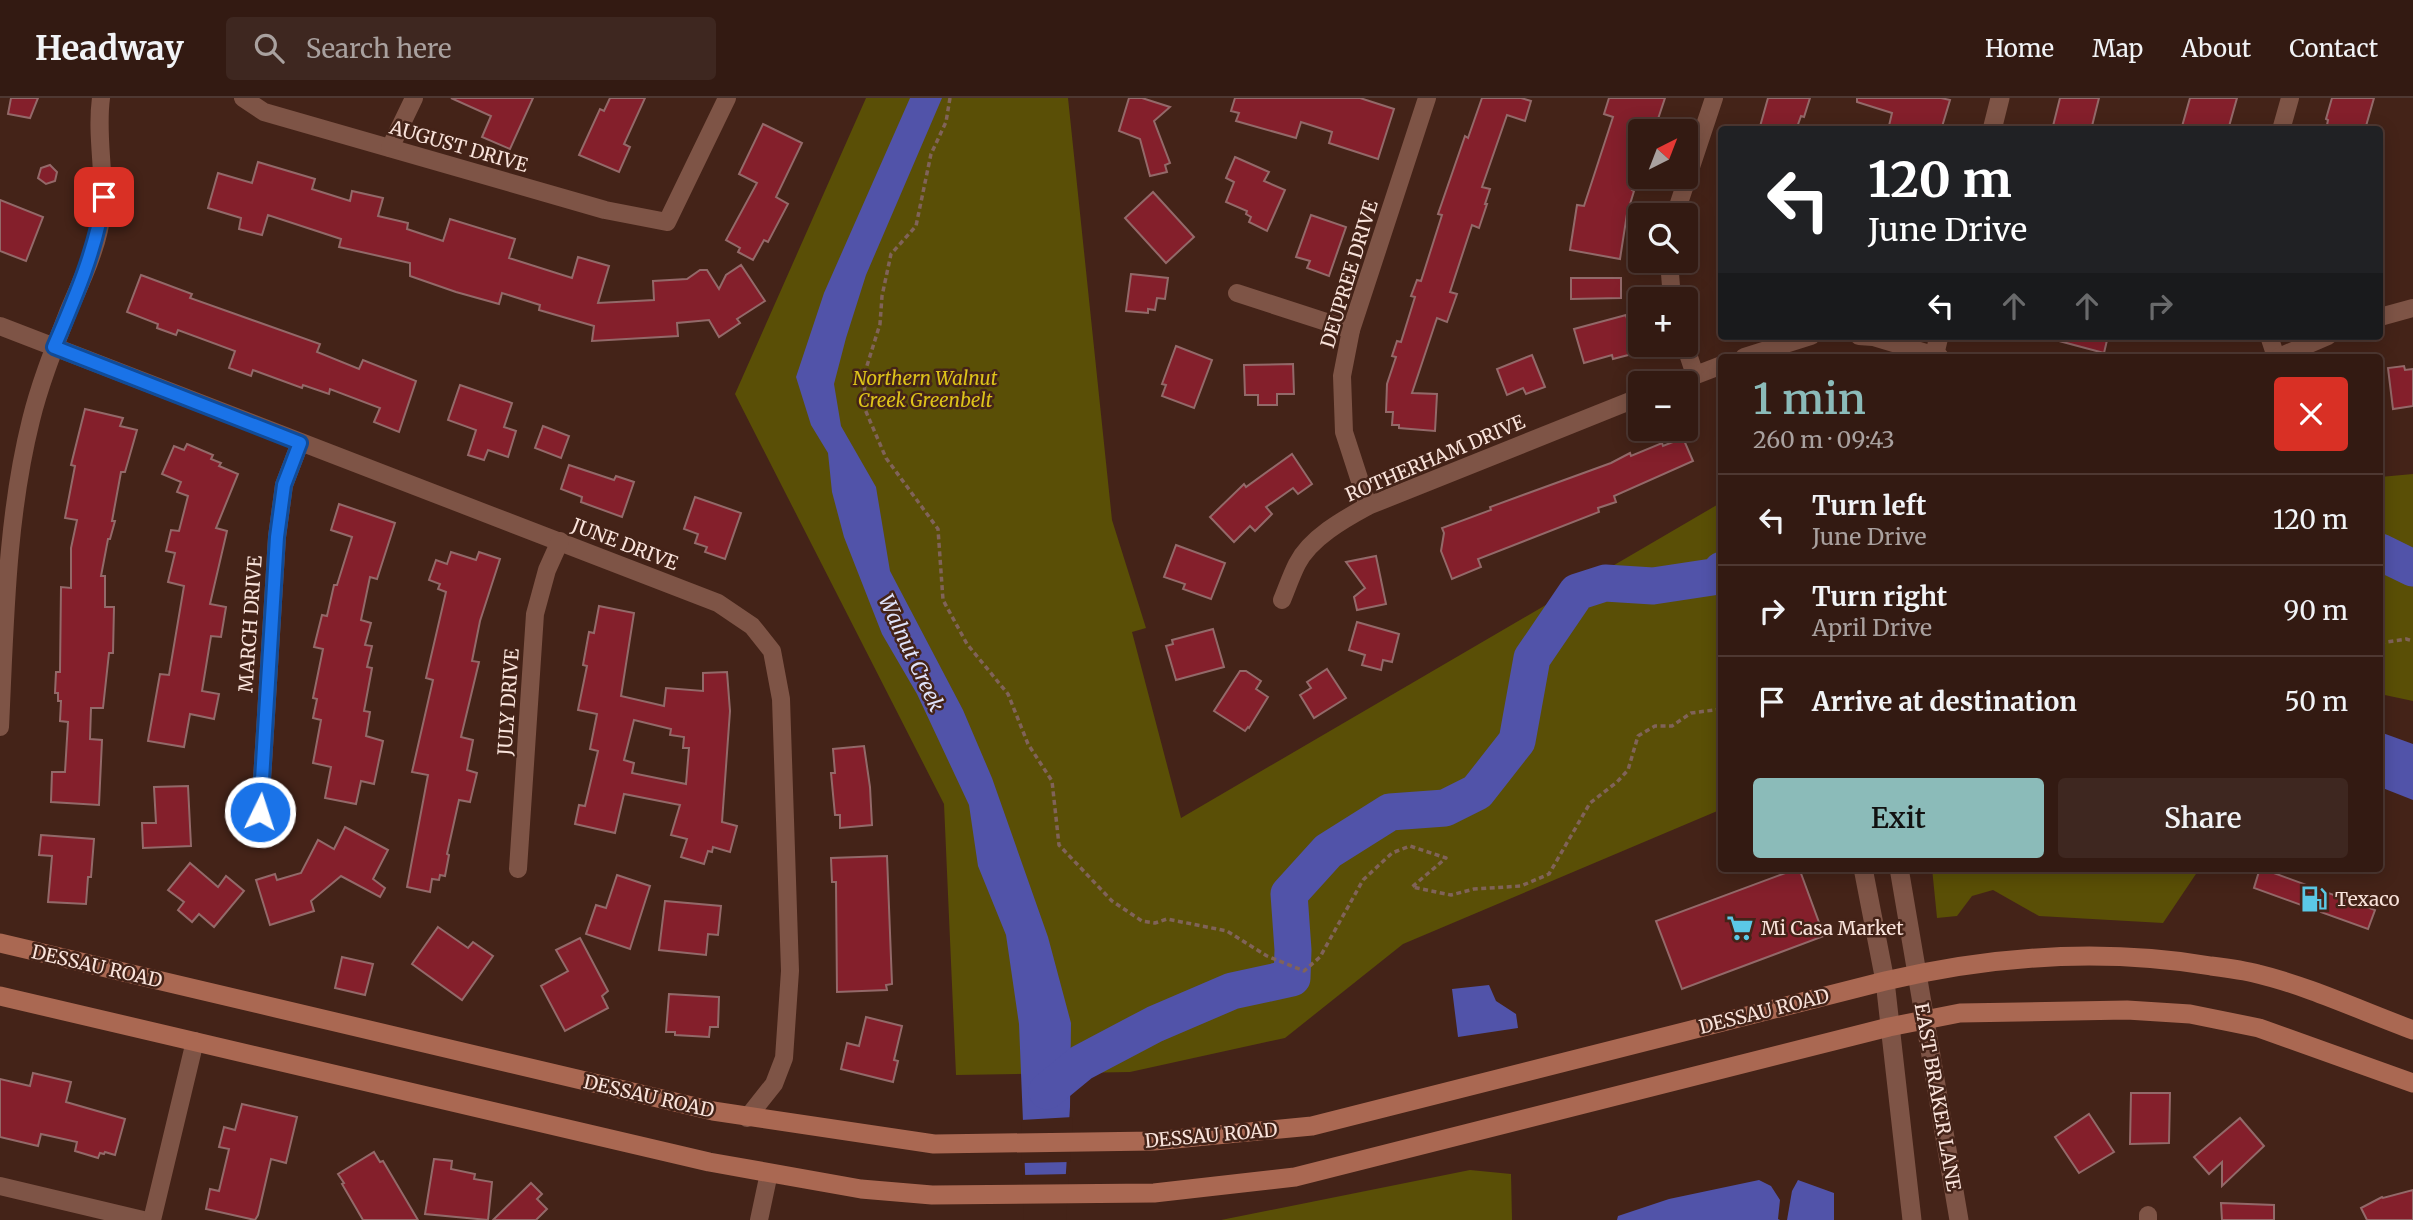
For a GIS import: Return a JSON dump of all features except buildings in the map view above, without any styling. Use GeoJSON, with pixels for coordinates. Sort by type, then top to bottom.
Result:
{"type":"FeatureCollection","features":[{"type":"Feature","properties":{"kind":"main road","name":"DESSAU ROAD"},"geometry":{"type":"LineString","coordinates":[[0,943],[747,1118],[934,1144],[1154,1141],[1312,1126],[1885,981],[1916,974],[2042,957],[2118,955],[2192,962],[2258,974],[2413,1030]]}},
{"type":"Feature","properties":{"kind":"main road"},"geometry":{"type":"LineString","coordinates":[[0,996],[696,1159],[862,1189],[932,1195],[1154,1193],[1295,1177],[1688,1080],[1889,1027],[1960,1013],[2127,1010],[2190,1014],[2259,1028],[2413,1083]]}},
{"type":"Feature","properties":{"kind":"street"},"geometry":{"type":"LineString","coordinates":[[0,727],[8,566],[17,489],[31,420],[54,347],[99,232],[104,197],[99,116],[101,98]]}},
{"type":"Feature","properties":{"kind":"street","name":"AUGUST DRIVE"},"geometry":{"type":"LineString","coordinates":[[243,98],[264,112],[605,210],[667,222],[727,98]]}},
{"type":"Feature","properties":{"kind":"street"},"geometry":{"type":"LineString","coordinates":[[390,148],[414,98]]}},
{"type":"Feature","properties":{"kind":"street","name":"DEUPREE DRIVE"},"geometry":{"type":"LineString","coordinates":[[1368,506],[1344,432],[1342,376],[1351,330],[1427,98]]}},
{"type":"Feature","properties":{"kind":"street"},"geometry":{"type":"LineString","coordinates":[[1679,203],[1714,98]]}},
{"type":"Feature","properties":{"kind":"street"},"geometry":{"type":"LineString","coordinates":[[1993,126],[2000,98]]}},
{"type":"Feature","properties":{"kind":"street"},"geometry":{"type":"LineString","coordinates":[[2282,126],[2290,98]]}},
{"type":"Feature","properties":{"kind":"street"},"geometry":{"type":"LineString","coordinates":[[1237,293],[1351,330]]}},
{"type":"Feature","properties":{"kind":"street"},"geometry":{"type":"LineString","coordinates":[[2383,316],[2413,308]]}},
{"type":"Feature","properties":{"kind":"street","name":"JUNE DRIVE"},"geometry":{"type":"LineString","coordinates":[[0,326],[718,603],[752,626],[772,652],[781,699],[790,971],[785,1058],[774,1084],[747,1118]]}},
{"type":"Feature","properties":{"kind":"street"},"geometry":{"type":"LineString","coordinates":[[1754,354],[1798,340]]}},
{"type":"Feature","properties":{"kind":"street"},"geometry":{"type":"LineString","coordinates":[[1887,340],[1937,351]]}},
{"type":"Feature","properties":{"kind":"street"},"geometry":{"type":"LineString","coordinates":[[2285,354],[2318,340]]}},
{"type":"Feature","properties":{"kind":"street"},"geometry":{"type":"LineString","coordinates":[[1698,374],[1718,366]]}},
{"type":"Feature","properties":{"kind":"street","name":"ROTHERHAM DRIVE"},"geometry":{"type":"LineString","coordinates":[[1282,600],[1298,562],[1329,528],[1368,506],[1628,402]]}},
{"type":"Feature","properties":{"kind":"street","name":"MARCH DRIVE"},"geometry":{"type":"LineString","coordinates":[[260,812],[277,537],[284,485],[300,443]]}},
{"type":"Feature","properties":{"kind":"street","name":"JULY DRIVE"},"geometry":{"type":"LineString","coordinates":[[518,869],[535,614],[547,570],[560,541]]}},
{"type":"Feature","properties":{"kind":"street","name":"EAST BRAKER LANE"},"geometry":{"type":"LineString","coordinates":[[1864,872],[1885,981],[1912,1220]]}},
{"type":"Feature","properties":{"kind":"street","name":"EAST BRAKER LANE"},"geometry":{"type":"LineString","coordinates":[[1900,872],[1959,1220]]}},
{"type":"Feature","properties":{"kind":"street"},"geometry":{"type":"LineString","coordinates":[[152,1220],[195,1041]]}},
{"type":"Feature","properties":{"kind":"street"},"geometry":{"type":"LineString","coordinates":[[759,1220],[769,1173]]}},
{"type":"Feature","properties":{"kind":"street"},"geometry":{"type":"LineString","coordinates":[[0,1186],[143,1220]]}},
{"type":"Feature","properties":{"kind":"path"},"geometry":{"type":"LineString","coordinates":[[950,98],[946,122],[931,153],[916,226],[891,254],[881,296],[880,324],[865,372],[864,407],[886,458],[938,529],[943,600],[967,644],[1008,694],[1028,744],[1052,781],[1059,845],[1112,901],[1142,921],[1155,923],[1167,919],[1227,931],[1282,962],[1304,971],[1320,957],[1363,880],[1392,853],[1410,846],[1446,858],[1412,887],[1451,895],[1474,888],[1521,886],[1549,874],[1590,803],[1628,770],[1638,736],[1655,726],[1672,726],[1691,713],[1718,710]]}},
{"type":"Feature","properties":{"kind":"path"},"geometry":{"type":"LineString","coordinates":[[2383,643],[2406,639],[2413,641]]}},
{"type":"Feature","properties":{"kind":"green space","name":"Northern Walnut Creek Greenbelt"},"geometry":{"type":"Polygon","coordinates":[[[866,98],[1068,98],[1112,520],[1146,628],[1132,632],[1181,818],[1718,504],[1718,811],[1403,944],[1285,1038],[1130,1072],[956,1075],[944,804],[735,394],[866,98]]]}},
{"type":"Feature","properties":{"kind":"green space"},"geometry":{"type":"Polygon","coordinates":[[[2413,474],[2413,701],[2383,695],[2383,477],[2413,474]]]}},
{"type":"Feature","properties":{"kind":"green space"},"geometry":{"type":"Polygon","coordinates":[[[1932,872],[2197,872],[2163,923],[2039,916],[1993,890],[1972,896],[1957,916],[1937,918],[1932,872]]]}},
{"type":"Feature","properties":{"kind":"green space"},"geometry":{"type":"Polygon","coordinates":[[[1470,1170],[1511,1174],[1512,1220],[1221,1220],[1470,1170]]]}},
{"type":"Feature","properties":{"kind":"water","name":"Walnut Creek"},"geometry":{"type":"Polygon","coordinates":[[[910,98],[942,98],[866,275],[834,384],[841,426],[876,487],[890,571],[963,710],[992,778],[1048,937],[1071,1023],[1070,1107],[1063,1220],[1027,1220],[1019,1024],[1006,935],[978,866],[969,805],[917,694],[882,634],[844,537],[832,492],[828,453],[811,425],[796,377],[824,293],[910,98]]]}},
{"type":"Feature","properties":{"kind":"water"},"geometry":{"type":"Polygon","coordinates":[[[2383,733],[2413,744],[2413,800],[2383,788],[2383,733]]]}},
{"type":"Feature","properties":{"kind":"water"},"geometry":{"type":"Polygon","coordinates":[[[1489,985],[1496,1001],[1516,1014],[1518,1028],[1458,1037],[1452,989],[1489,985]]]}},
{"type":"Feature","properties":{"kind":"water"},"geometry":{"type":"Polygon","coordinates":[[[1759,1180],[1771,1186],[1780,1200],[1780,1220],[1617,1220],[1618,1216],[1669,1199],[1759,1180]]]}},
{"type":"Feature","properties":{"kind":"water"},"geometry":{"type":"Polygon","coordinates":[[[1798,1180],[1834,1193],[1834,1220],[1787,1220],[1792,1191],[1798,1180]]]}},
{"type":"Feature","properties":{"kind":"pier"},"geometry":{"type":"Polygon","coordinates":[[[1073,1117],[1070,1162],[1022,1163],[1021,1120],[1073,1117]]]}},
{"type":"Feature","properties":{"kind":"pier"},"geometry":{"type":"Polygon","coordinates":[[[1069,1174],[1066,1220],[1024,1220],[1022,1175],[1069,1174]]]}},
{"type":"Feature","properties":{"kind":"waterway"},"geometry":{"type":"LineString","coordinates":[[2383,553],[2413,568]]}},
{"type":"Feature","properties":{"kind":"waterway"},"geometry":{"type":"LineString","coordinates":[[1047,1091],[1081,1063],[1155,1024],[1232,991],[1292,978],[1289,894],[1328,851],[1390,812],[1445,808],[1477,792],[1517,741],[1532,658],[1577,592],[1605,583],[1653,586],[1718,576]]}},
{"type":"Feature","properties":{"kind":"place","name":"Texaco"},"geometry":{"type":"Point","coordinates":[2314,899]}},
{"type":"Feature","properties":{"kind":"place","name":"Mi Casa Market"},"geometry":{"type":"Point","coordinates":[1740,928]}},
{"type":"Feature","properties":{"kind":"route"},"geometry":{"type":"LineString","coordinates":[[104,197],[99,232],[54,347],[300,443],[284,485],[277,537],[260,812]]}}]}
